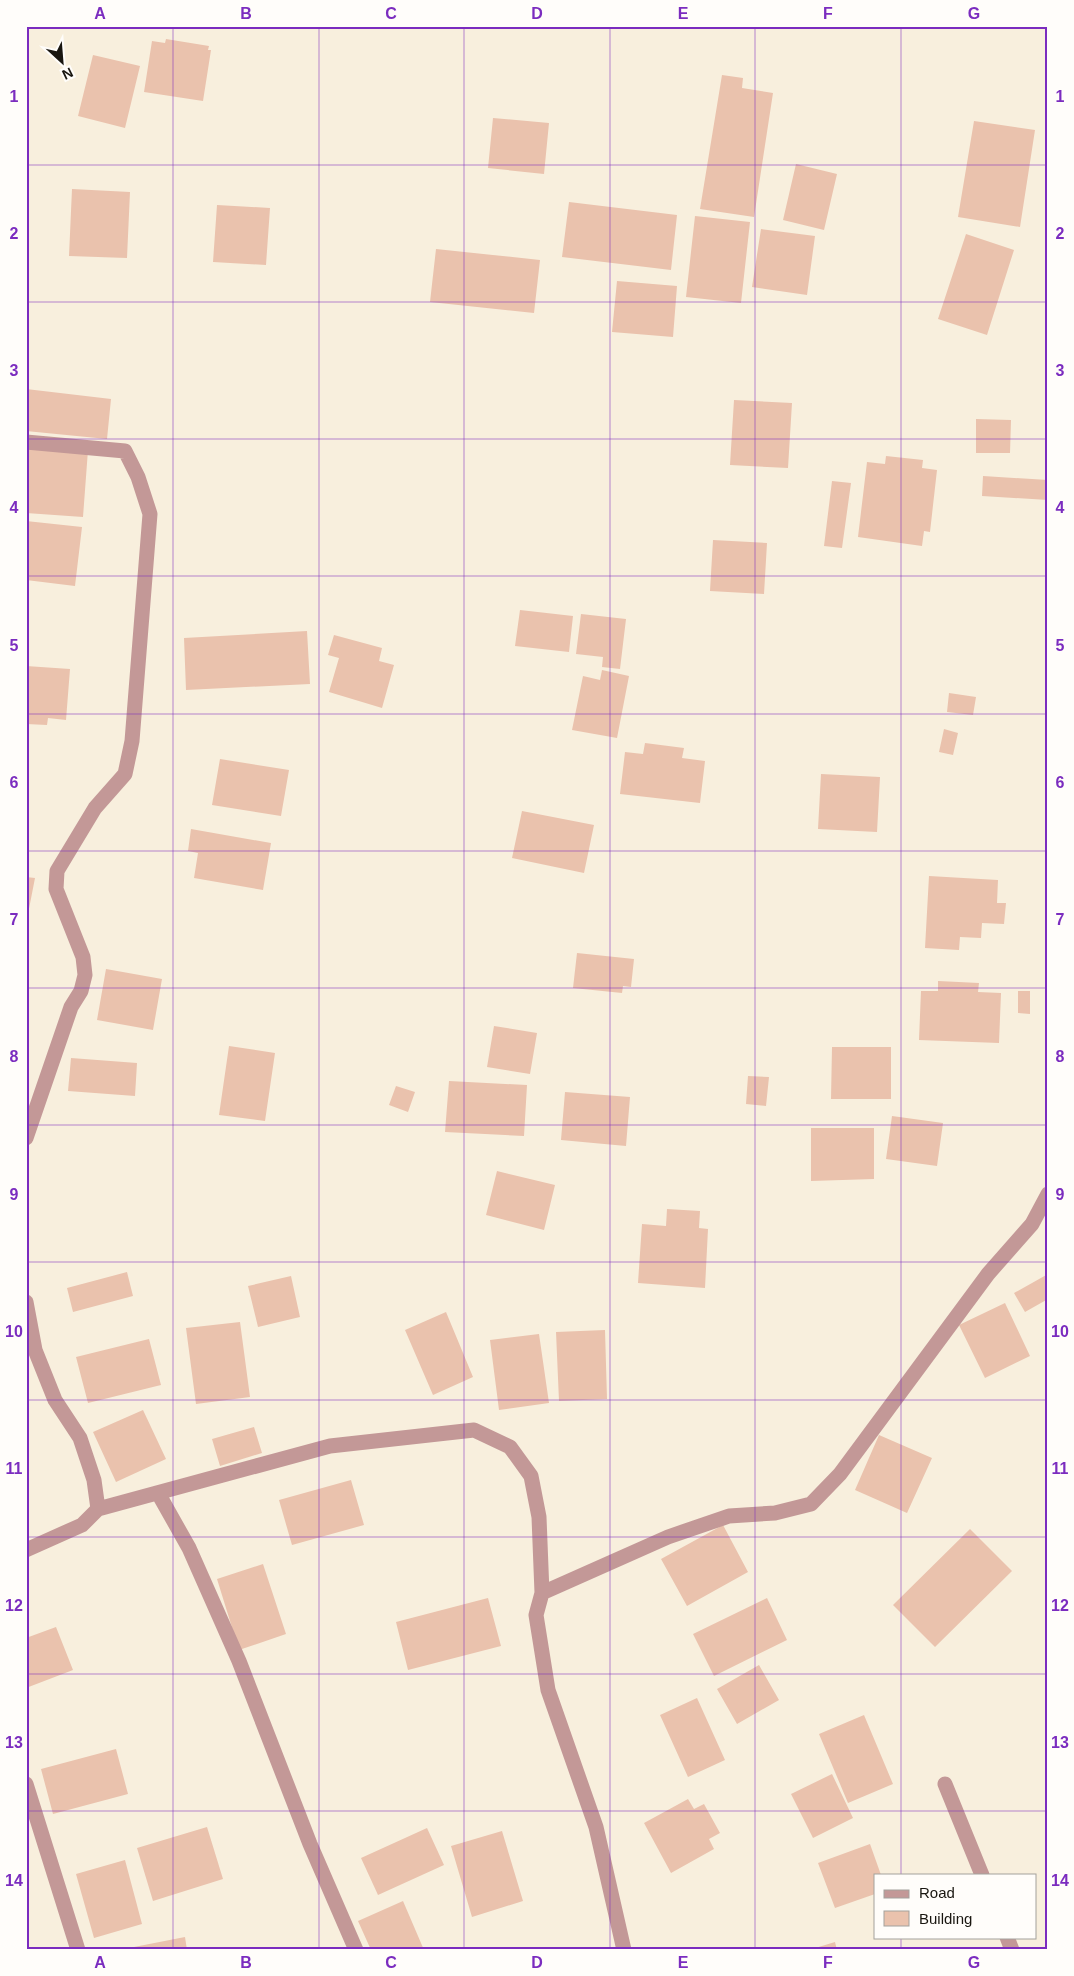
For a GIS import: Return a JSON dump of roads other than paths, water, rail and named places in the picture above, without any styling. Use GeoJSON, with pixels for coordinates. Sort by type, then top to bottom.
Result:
{"type":"FeatureCollection","features":[{"type":"Feature","properties":{"kind":"street"},"geometry":{"type":"LineString","coordinates":[[26,442],[125,451],[138,477],[150,514],[132,741],[125,774],[95,808],[56,870],[56,889],[83,958],[85,975],[81,991],[71,1008],[26,1138]]}},
{"type":"Feature","properties":{"kind":"street"},"geometry":{"type":"LineString","coordinates":[[542,1593],[668,1537],[729,1516],[774,1513],[811,1504],[840,1474],[988,1274],[1032,1224],[1048,1194]]}},
{"type":"Feature","properties":{"kind":"street"},"geometry":{"type":"LineString","coordinates":[[26,1302],[35,1350],[55,1400],[80,1438],[94,1480],[98,1509]]}},
{"type":"Feature","properties":{"kind":"street"},"geometry":{"type":"LineString","coordinates":[[26,1550],[82,1525],[98,1509],[330,1446],[474,1430],[510,1447],[531,1476],[539,1517],[542,1593],[536,1615],[548,1690],[596,1827],[624,1950]]}},
{"type":"Feature","properties":{"kind":"street"},"geometry":{"type":"LineString","coordinates":[[158,1493],[189,1548],[239,1661],[310,1844],[356,1950]]}},
{"type":"Feature","properties":{"kind":"street"},"geometry":{"type":"LineString","coordinates":[[26,1784],[78,1950]]}},
{"type":"Feature","properties":{"kind":"street"},"geometry":{"type":"LineString","coordinates":[[945,1784],[982,1874]]}},
{"type":"Feature","properties":{"kind":"street"},"geometry":{"type":"LineString","coordinates":[[1007,1938],[1012,1950]]}}]}
